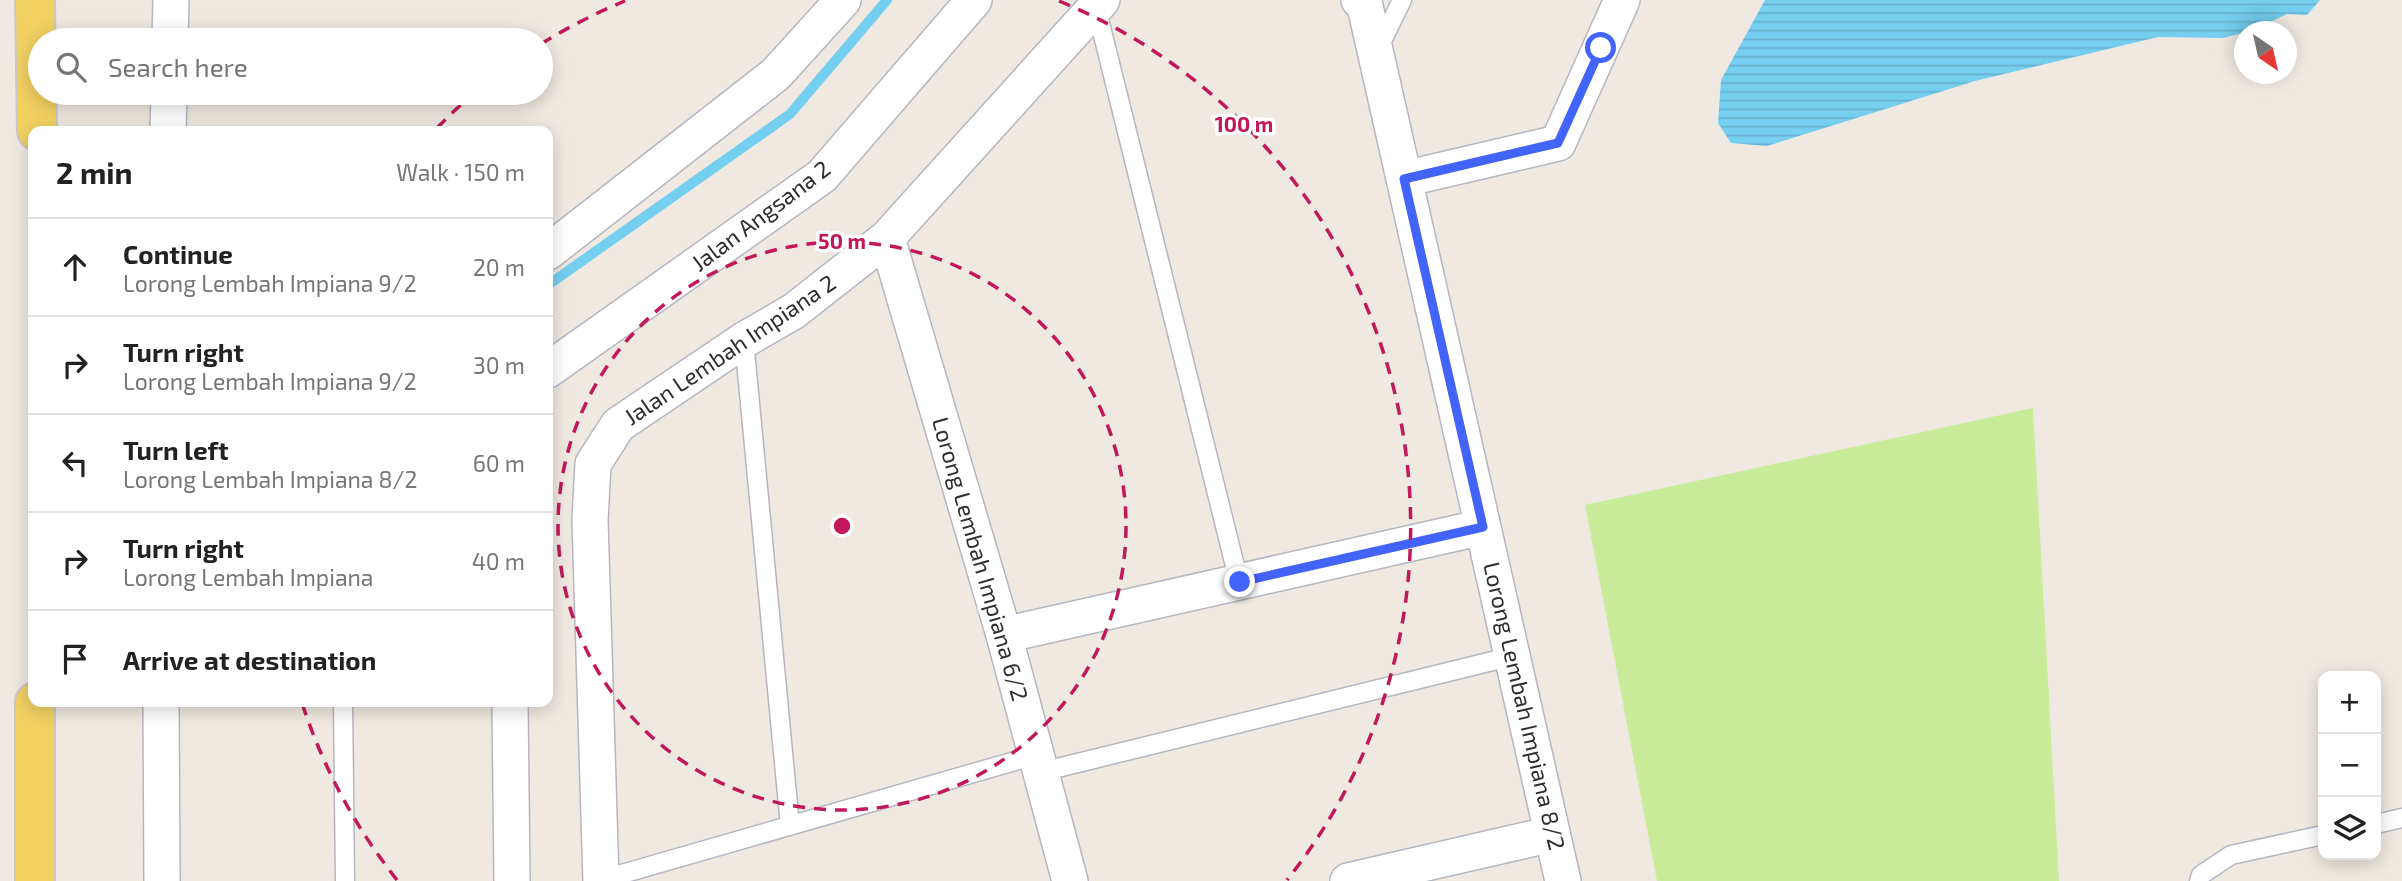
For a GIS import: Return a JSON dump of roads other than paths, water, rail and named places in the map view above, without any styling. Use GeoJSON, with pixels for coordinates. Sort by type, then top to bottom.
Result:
{"type":"FeatureCollection","features":[{"type":"Feature","properties":{"kind":"main road"},"geometry":{"type":"LineString","coordinates":[[35,0],[35,28]]}},
{"type":"Feature","properties":{"kind":"main road"},"geometry":{"type":"LineString","coordinates":[[37,105],[37,126]]}},
{"type":"Feature","properties":{"kind":"main road"},"geometry":{"type":"LineString","coordinates":[[35,707],[35,881]]}},
{"type":"Feature","properties":{"kind":"street"},"geometry":{"type":"LineString","coordinates":[[170,0],[170,28]]}},
{"type":"Feature","properties":{"kind":"street"},"geometry":{"type":"LineString","coordinates":[[553,248],[776,74],[843,0]]}},
{"type":"Feature","properties":{"kind":"street","name":"Jalan Angsana 2"},"geometry":{"type":"LineString","coordinates":[[553,366],[822,176],[974,0]]}},
{"type":"Feature","properties":{"kind":"street","name":"Lorong Lembah Impiana 8/2"},"geometry":{"type":"LineString","coordinates":[[1359,0],[1365,6],[1376,53],[1563,881]]}},
{"type":"Feature","properties":{"kind":"street"},"geometry":{"type":"LineString","coordinates":[[1404,179],[1558,143],[1622,0]]}},
{"type":"Feature","properties":{"kind":"street","name":"Jalan Lembah Impiana 2"},"geometry":{"type":"LineString","coordinates":[[601,880],[590,520],[593,464],[618,425],[744,340],[793,311],[887,238],[1099,4]]}},
{"type":"Feature","properties":{"kind":"street"},"geometry":{"type":"LineString","coordinates":[[168,126],[169,105]]}},
{"type":"Feature","properties":{"kind":"street","name":"Lorong Lembah Impiana 6/2"},"geometry":{"type":"LineString","coordinates":[[887,238],[1004,635],[1070,881]]}},
{"type":"Feature","properties":{"kind":"street"},"geometry":{"type":"LineString","coordinates":[[1004,635],[1483,527]]}},
{"type":"Feature","properties":{"kind":"street"},"geometry":{"type":"LineString","coordinates":[[160,707],[162,881]]}},
{"type":"Feature","properties":{"kind":"street"},"geometry":{"type":"LineString","coordinates":[[510,707],[512,881]]}},
{"type":"Feature","properties":{"kind":"street"},"geometry":{"type":"LineString","coordinates":[[1348,881],[1552,834]]}},
{"type":"Feature","properties":{"kind":"lane"},"geometry":{"type":"LineString","coordinates":[[1376,53],[1402,0]]}},
{"type":"Feature","properties":{"kind":"lane"},"geometry":{"type":"LineString","coordinates":[[1099,4],[1240,582]]}},
{"type":"Feature","properties":{"kind":"lane"},"geometry":{"type":"LineString","coordinates":[[744,340],[790,826]]}},
{"type":"Feature","properties":{"kind":"lane"},"geometry":{"type":"LineString","coordinates":[[601,880],[790,826],[1038,764],[1513,656]]}},
{"type":"Feature","properties":{"kind":"lane"},"geometry":{"type":"LineString","coordinates":[[343,707],[345,881]]}},
{"type":"Feature","properties":{"kind":"lane"},"geometry":{"type":"LineString","coordinates":[[2381,823],[2402,818]]}},
{"type":"Feature","properties":{"kind":"lane"},"geometry":{"type":"LineString","coordinates":[[2199,881],[2201,875],[2231,855],[2318,836]]}},
{"type":"Feature","properties":{"kind":"water"},"geometry":{"type":"Polygon","coordinates":[[[1765,0],[2320,0],[2307,15],[2287,14],[2272,21],[2234,21],[2234,35],[2223,38],[2158,37],[1975,81],[1767,146],[1731,143],[1718,123],[1721,80],[1765,0]]]}},
{"type":"Feature","properties":{"kind":"waterway"},"geometry":{"type":"LineString","coordinates":[[553,281],[790,114],[887,0]]}}]}
